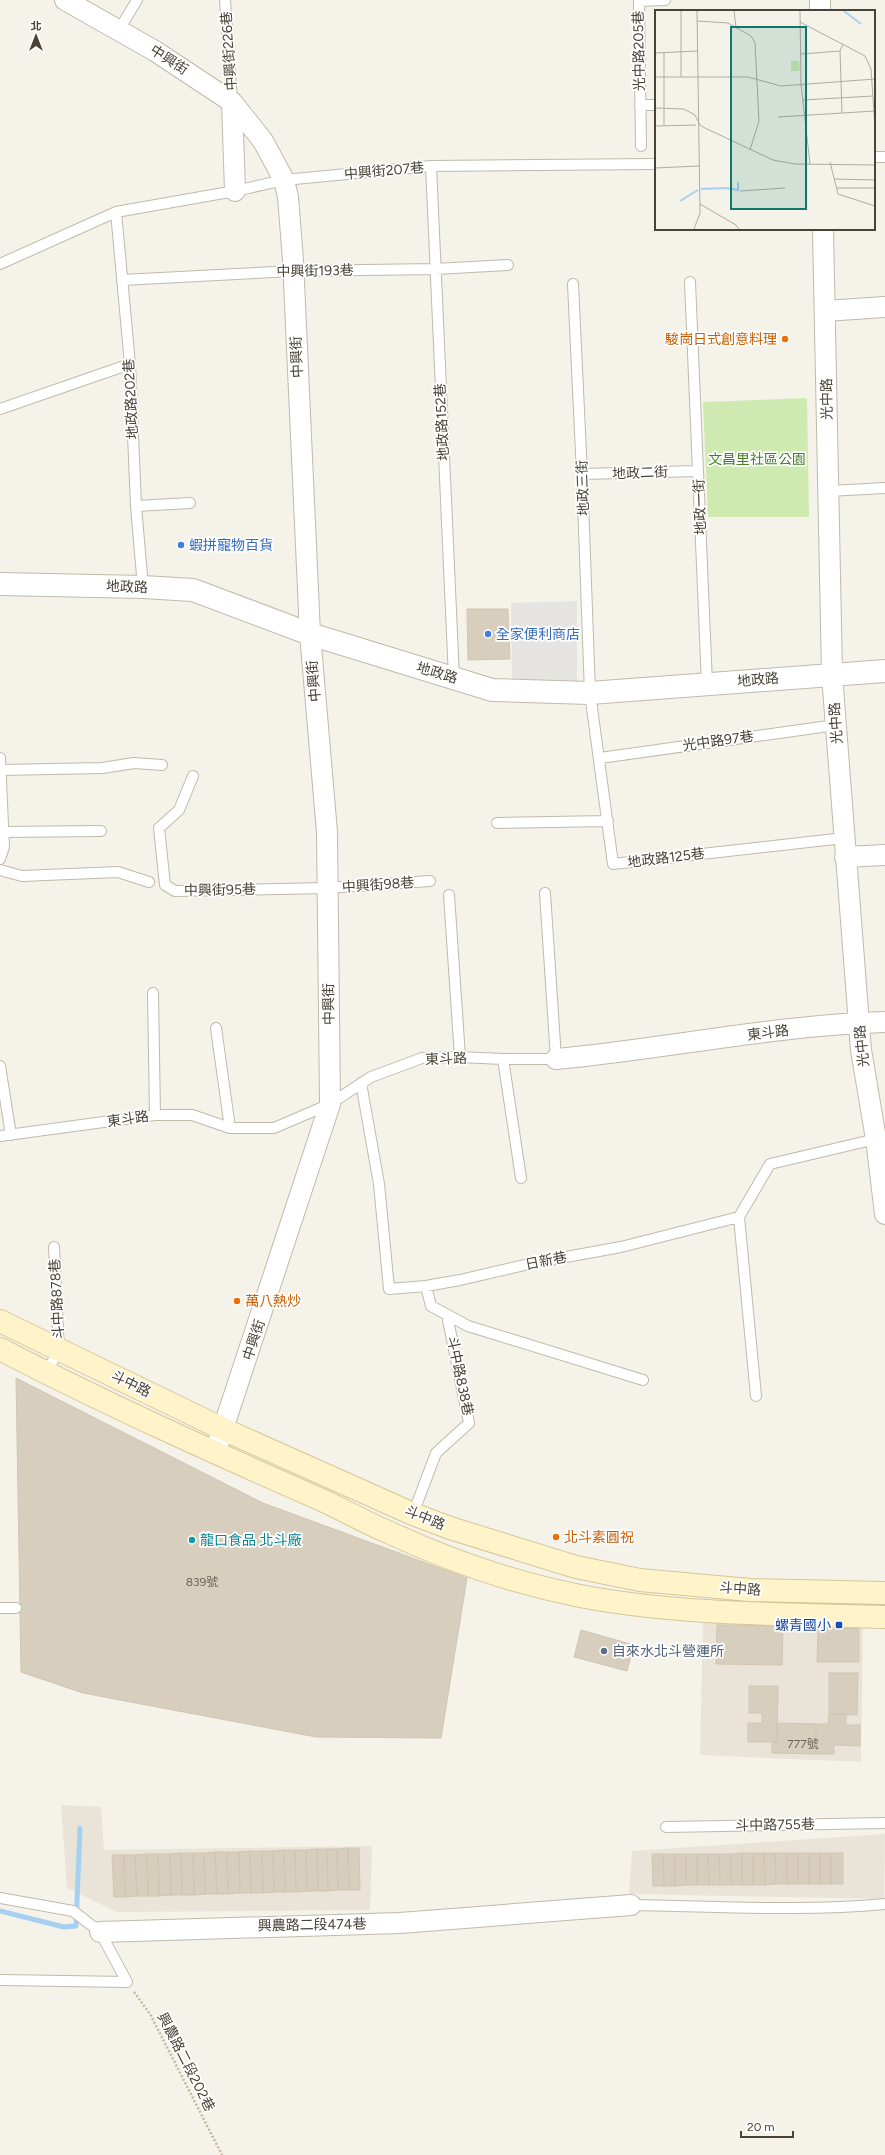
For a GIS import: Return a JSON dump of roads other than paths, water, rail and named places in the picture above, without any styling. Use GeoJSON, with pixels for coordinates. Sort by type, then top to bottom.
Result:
{"type":"FeatureCollection","features":[{"type":"Feature","properties":{"kind":"main road","name":"斗中路"},"geometry":{"type":"LineString","coordinates":[[0,1321],[225,1430],[413,1514],[450,1528],[576,1567],[640,1580],[750,1590],[885,1593]]}},
{"type":"Feature","properties":{"kind":"main road","name":"斗中路"},"geometry":{"type":"LineString","coordinates":[[0,1349],[46,1373],[216,1454],[335,1506],[388,1533],[495,1574],[579,1596],[681,1610],[885,1617]]}},
{"type":"Feature","properties":{"kind":"main road"},"geometry":{"type":"LineString","coordinates":[[750,1590],[750,1613]]}},
{"type":"Feature","properties":{"kind":"street","name":"中興街"},"geometry":{"type":"LineString","coordinates":[[65,0],[119,30],[232,102],[263,141],[284,180],[288,197],[293,271],[310,634],[327,832],[330,1104],[216,1454]]}},
{"type":"Feature","properties":{"kind":"street"},"geometry":{"type":"LineString","coordinates":[[232,102],[235,190]]}},
{"type":"Feature","properties":{"kind":"street","name":"光中路"},"geometry":{"type":"LineString","coordinates":[[823,230],[832,674],[861,1050],[876,1140],[885,1214]]}},
{"type":"Feature","properties":{"kind":"street"},"geometry":{"type":"LineString","coordinates":[[825,311],[885,308]]}},
{"type":"Feature","properties":{"kind":"street","name":"地政路"},"geometry":{"type":"LineString","coordinates":[[0,584],[143,587],[193,590],[310,634],[492,690],[590,693],[885,671]]}},
{"type":"Feature","properties":{"kind":"street"},"geometry":{"type":"LineString","coordinates":[[845,848],[885,855]]}},
{"type":"Feature","properties":{"kind":"street","name":"東斗路"},"geometry":{"type":"LineString","coordinates":[[556,1059],[859,1023],[885,1022]]}},
{"type":"Feature","properties":{"kind":"street","name":"興農路二段474巷"},"geometry":{"type":"LineString","coordinates":[[100,1932],[400,1923],[631,1905]]}},
{"type":"Feature","properties":{"kind":"lane"},"geometry":{"type":"LineString","coordinates":[[119,30],[136,0]]}},
{"type":"Feature","properties":{"kind":"lane","name":"中興街226巷"},"geometry":{"type":"LineString","coordinates":[[225,0],[232,102]]}},
{"type":"Feature","properties":{"kind":"lane","name":"光中路205巷"},"geometry":{"type":"LineString","coordinates":[[641,146],[638,0],[665,0]]}},
{"type":"Feature","properties":{"kind":"lane"},"geometry":{"type":"LineString","coordinates":[[640,105],[655,105]]}},
{"type":"Feature","properties":{"kind":"lane","name":"中興街207巷"},"geometry":{"type":"LineString","coordinates":[[0,264],[116,212],[284,180],[431,166],[655,164]]}},
{"type":"Feature","properties":{"kind":"lane","name":"地政路152巷"},"geometry":{"type":"LineString","coordinates":[[431,166],[454,678]]}},
{"type":"Feature","properties":{"kind":"lane","name":"地政路202巷"},"geometry":{"type":"LineString","coordinates":[[116,212],[130,364],[136,506],[143,587]]}},
{"type":"Feature","properties":{"kind":"lane","name":"中興街193巷"},"geometry":{"type":"LineString","coordinates":[[122,280],[293,271],[435,269],[508,265]]}},
{"type":"Feature","properties":{"kind":"lane","name":"地政一街"},"geometry":{"type":"LineString","coordinates":[[690,282],[707,684]]}},
{"type":"Feature","properties":{"kind":"lane","name":"地政三街"},"geometry":{"type":"LineString","coordinates":[[573,284],[590,693]]}},
{"type":"Feature","properties":{"kind":"lane"},"geometry":{"type":"LineString","coordinates":[[0,409],[130,364]]}},
{"type":"Feature","properties":{"kind":"lane","name":"地政二街"},"geometry":{"type":"LineString","coordinates":[[582,474],[698,471]]}},
{"type":"Feature","properties":{"kind":"lane"},"geometry":{"type":"LineString","coordinates":[[828,491],[885,488]]}},
{"type":"Feature","properties":{"kind":"lane"},"geometry":{"type":"LineString","coordinates":[[136,506],[190,503]]}},
{"type":"Feature","properties":{"kind":"lane","name":"地政路125巷"},"geometry":{"type":"LineString","coordinates":[[590,693],[600,758],[613,864],[845,848]]}},
{"type":"Feature","properties":{"kind":"lane","name":"光中路97巷"},"geometry":{"type":"LineString","coordinates":[[600,758],[836,725]]}},
{"type":"Feature","properties":{"kind":"lane"},"geometry":{"type":"LineString","coordinates":[[0,758],[4,847],[0,859]]}},
{"type":"Feature","properties":{"kind":"lane"},"geometry":{"type":"LineString","coordinates":[[0,770],[102,768],[134,763],[162,765]]}},
{"type":"Feature","properties":{"kind":"lane","name":"中興街95巷"},"geometry":{"type":"LineString","coordinates":[[193,776],[179,810],[159,828],[165,886],[175,891],[327,888]]}},
{"type":"Feature","properties":{"kind":"lane"},"geometry":{"type":"LineString","coordinates":[[496,823],[608,821]]}},
{"type":"Feature","properties":{"kind":"lane"},"geometry":{"type":"LineString","coordinates":[[3,832],[101,831]]}},
{"type":"Feature","properties":{"kind":"lane"},"geometry":{"type":"LineString","coordinates":[[0,870],[22,876],[118,872],[149,882]]}},
{"type":"Feature","properties":{"kind":"lane","name":"中興街98巷"},"geometry":{"type":"LineString","coordinates":[[327,888],[430,881]]}},
{"type":"Feature","properties":{"kind":"lane"},"geometry":{"type":"LineString","coordinates":[[545,893],[556,1059]]}},
{"type":"Feature","properties":{"kind":"lane"},"geometry":{"type":"LineString","coordinates":[[449,895],[460,1057]]}},
{"type":"Feature","properties":{"kind":"lane"},"geometry":{"type":"LineString","coordinates":[[153,993],[155,1115]]}},
{"type":"Feature","properties":{"kind":"lane"},"geometry":{"type":"LineString","coordinates":[[216,1028],[230,1128]]}},
{"type":"Feature","properties":{"kind":"lane","name":"東斗路"},"geometry":{"type":"LineString","coordinates":[[0,1136],[155,1115],[192,1116],[230,1128],[274,1128],[330,1104],[371,1076],[422,1058],[460,1057],[556,1059]]}},
{"type":"Feature","properties":{"kind":"lane"},"geometry":{"type":"LineString","coordinates":[[503,1059],[521,1178]]}},
{"type":"Feature","properties":{"kind":"lane"},"geometry":{"type":"LineString","coordinates":[[0,1066],[11,1135]]}},
{"type":"Feature","properties":{"kind":"lane","name":"日新巷"},"geometry":{"type":"LineString","coordinates":[[361,1084],[379,1184],[389,1289],[426,1286],[621,1246],[739,1216]]}},
{"type":"Feature","properties":{"kind":"lane"},"geometry":{"type":"LineString","coordinates":[[756,1396],[739,1216],[770,1164],[876,1140]]}},
{"type":"Feature","properties":{"kind":"lane","name":"斗中路878巷"},"geometry":{"type":"LineString","coordinates":[[46,1373],[59,1350],[54,1246]]}},
{"type":"Feature","properties":{"kind":"lane","name":"斗中路838巷"},"geometry":{"type":"LineString","coordinates":[[426,1286],[431,1306],[468,1326],[643,1380]]}},
{"type":"Feature","properties":{"kind":"lane","name":"斗中路838巷"},"geometry":{"type":"LineString","coordinates":[[413,1514],[436,1453],[470,1423],[447,1315]]}},
{"type":"Feature","properties":{"kind":"lane"},"geometry":{"type":"LineString","coordinates":[[0,1608],[16,1608]]}},
{"type":"Feature","properties":{"kind":"lane","name":"斗中路755巷"},"geometry":{"type":"LineString","coordinates":[[666,1827],[885,1823]]}},
{"type":"Feature","properties":{"kind":"lane"},"geometry":{"type":"LineString","coordinates":[[0,1898],[73,1912],[100,1932],[127,1982],[0,1980]]}},
{"type":"Feature","properties":{"kind":"lane"},"geometry":{"type":"LineString","coordinates":[[631,1905],[859,1907],[885,1904]]}},
{"type":"Feature","properties":{"kind":"waterway"},"geometry":{"type":"LineString","coordinates":[[0,1911],[64,1927],[76,1926],[80,1828]]}},
{"type":"Feature","properties":{"kind":"place","name":"駿崗日式創意料理"},"geometry":{"type":"Point","coordinates":[785,339]}},
{"type":"Feature","properties":{"kind":"place","name":"蝦拼寵物百貨"},"geometry":{"type":"Point","coordinates":[181,545]}},
{"type":"Feature","properties":{"kind":"place","name":"全家便利商店"},"geometry":{"type":"Point","coordinates":[488,634]}},
{"type":"Feature","properties":{"kind":"place","name":"萬八熱炒"},"geometry":{"type":"Point","coordinates":[237,1301]}},
{"type":"Feature","properties":{"kind":"place","name":"北斗素圓祝"},"geometry":{"type":"Point","coordinates":[556,1537]}},
{"type":"Feature","properties":{"kind":"place","name":"龍口食品 北斗廠"},"geometry":{"type":"Point","coordinates":[192,1540]}},
{"type":"Feature","properties":{"kind":"place","name":"螺青國小"},"geometry":{"type":"Point","coordinates":[839,1625]}},
{"type":"Feature","properties":{"kind":"place","name":"自來水北斗營運所"},"geometry":{"type":"Point","coordinates":[604,1651]}},
{"type":"Feature","properties":{"kind":"park label","name":"文昌里社區公園"},"geometry":{"type":"Point","coordinates":[757,459]}}]}
